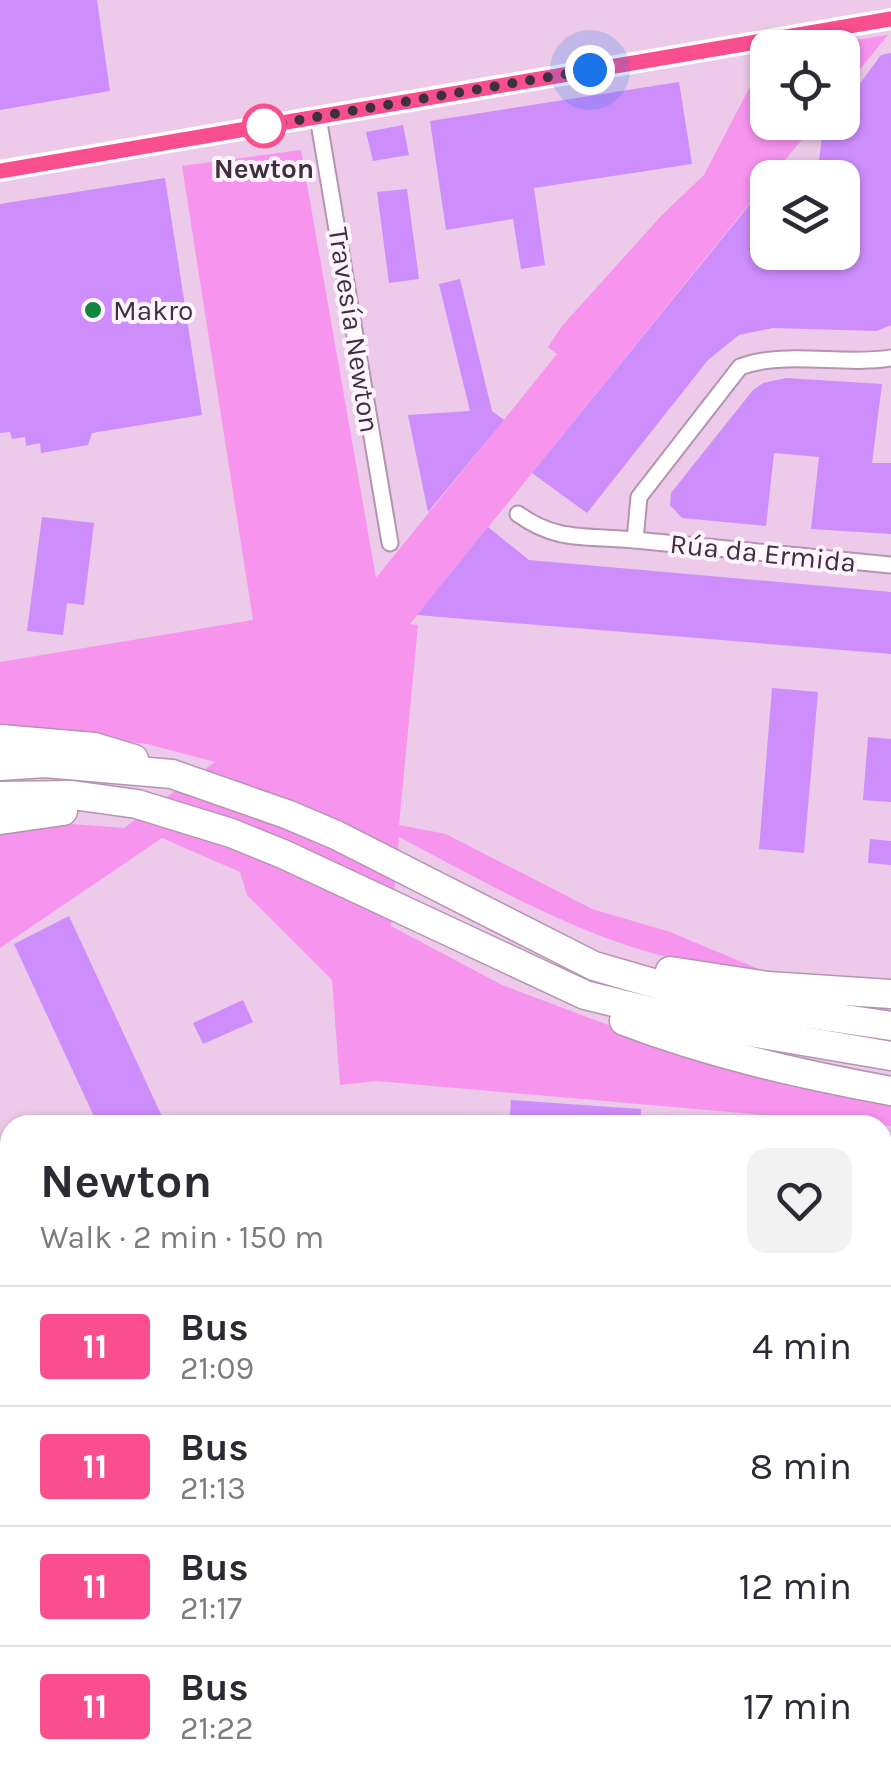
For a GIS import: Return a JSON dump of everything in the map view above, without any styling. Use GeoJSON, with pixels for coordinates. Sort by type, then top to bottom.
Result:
{"type":"FeatureCollection","features":[{"type":"Feature","properties":{"kind":"highway"},"geometry":{"type":"LineString","coordinates":[[0,739],[94,747],[289,814],[594,966],[708,999],[891,1026]]}},
{"type":"Feature","properties":{"kind":"highway"},"geometry":{"type":"LineString","coordinates":[[0,766],[45,763],[172,774]]}},
{"type":"Feature","properties":{"kind":"highway"},"geometry":{"type":"LineString","coordinates":[[0,796],[72,794],[137,804],[283,854],[586,995],[714,1026],[891,1056]]}},
{"type":"Feature","properties":{"kind":"highway"},"geometry":{"type":"LineString","coordinates":[[0,820],[84,811],[208,826]]}},
{"type":"Feature","properties":{"kind":"highway"},"geometry":{"type":"LineString","coordinates":[[524,931],[695,977],[891,994]]}},
{"type":"Feature","properties":{"kind":"highway"},"geometry":{"type":"LineString","coordinates":[[586,995],[612,1016],[692,1047],[891,1091]]}},
{"type":"Feature","properties":{"kind":"street"},"geometry":{"type":"LineString","coordinates":[[0,171],[891,19]]}},
{"type":"Feature","properties":{"kind":"street","name":"Travesía Newton"},"geometry":{"type":"LineString","coordinates":[[318,117],[390,543]]}},
{"type":"Feature","properties":{"kind":"street","name":"Rúa da Ermida"},"geometry":{"type":"LineString","coordinates":[[635,540],[639,497],[740,367],[758,360],[862,363],[891,358]]}},
{"type":"Feature","properties":{"kind":"street","name":"Rúa da Ermida"},"geometry":{"type":"LineString","coordinates":[[518,514],[542,531],[891,565]]}},
{"type":"Feature","properties":{"kind":"shaded area"},"geometry":{"type":"Polygon","coordinates":[[[888,35],[860,69],[860,39],[888,35]]]}},
{"type":"Feature","properties":{"kind":"shaded area"},"geometry":{"type":"Polygon","coordinates":[[[750,87],[750,140],[802,140],[785,160],[750,160],[750,203],[410,624],[418,625],[399,825],[446,834],[592,909],[670,932],[768,973],[675,959],[603,937],[533,907],[399,837],[391,926],[502,985],[680,1052],[891,1100],[891,1115],[765,1115],[376,1081],[340,1085],[332,980],[247,895],[240,872],[162,838],[0,948],[0,833],[59,823],[124,828],[215,762],[147,744],[0,729],[0,662],[253,620],[182,166],[301,150],[376,578],[557,354],[548,347],[562,326],[662,215],[704,175],[750,87]]]}},
{"type":"Feature","properties":{"kind":"building"},"geometry":{"type":"Polygon","coordinates":[[[0,0],[97,0],[110,91],[0,110],[0,0]]]}},
{"type":"Feature","properties":{"kind":"building"},"geometry":{"type":"Polygon","coordinates":[[[891,53],[891,325],[877,331],[773,328],[739,335],[708,360],[587,513],[532,473],[750,204],[750,270],[860,270],[860,160],[819,160],[822,140],[860,140],[860,84],[881,55],[891,53]]]}},
{"type":"Feature","properties":{"kind":"building"},"geometry":{"type":"Polygon","coordinates":[[[679,82],[692,164],[534,188],[545,265],[521,269],[513,219],[446,230],[430,121],[679,82]]]}},
{"type":"Feature","properties":{"kind":"building"},"geometry":{"type":"Polygon","coordinates":[[[403,125],[409,155],[373,161],[366,132],[403,125]]]}},
{"type":"Feature","properties":{"kind":"building","name":"Makro"},"geometry":{"type":"Polygon","coordinates":[[[165,178],[202,415],[92,433],[88,445],[41,453],[40,443],[26,446],[25,437],[12,439],[10,432],[0,433],[0,204],[165,178]]]}},
{"type":"Feature","properties":{"kind":"building"},"geometry":{"type":"Polygon","coordinates":[[[407,189],[419,279],[389,283],[377,192],[407,189]]]}},
{"type":"Feature","properties":{"kind":"building"},"geometry":{"type":"Polygon","coordinates":[[[460,279],[492,411],[504,420],[428,512],[408,415],[470,411],[439,284],[460,279]]]}},
{"type":"Feature","properties":{"kind":"building"},"geometry":{"type":"Polygon","coordinates":[[[786,378],[882,384],[872,463],[891,463],[891,534],[811,529],[819,457],[774,453],[766,526],[682,518],[670,505],[671,493],[753,390],[763,383],[786,378]]]}},
{"type":"Feature","properties":{"kind":"building"},"geometry":{"type":"Polygon","coordinates":[[[42,517],[94,523],[84,605],[67,603],[63,635],[27,631],[42,517]]]}},
{"type":"Feature","properties":{"kind":"building"},"geometry":{"type":"Polygon","coordinates":[[[488,527],[529,560],[891,592],[891,654],[417,615],[488,527]]]}},
{"type":"Feature","properties":{"kind":"building"},"geometry":{"type":"Polygon","coordinates":[[[772,688],[818,692],[804,853],[759,849],[772,688]]]}},
{"type":"Feature","properties":{"kind":"building"},"geometry":{"type":"Polygon","coordinates":[[[868,737],[891,739],[891,802],[863,800],[868,737]]]}},
{"type":"Feature","properties":{"kind":"building"},"geometry":{"type":"Polygon","coordinates":[[[870,839],[891,841],[891,865],[868,863],[870,839]]]}},
{"type":"Feature","properties":{"kind":"building"},"geometry":{"type":"Polygon","coordinates":[[[69,916],[161,1115],[93,1115],[14,944],[69,916]]]}},
{"type":"Feature","properties":{"kind":"building"},"geometry":{"type":"Polygon","coordinates":[[[243,1000],[253,1022],[203,1044],[193,1023],[243,1000]]]}},
{"type":"Feature","properties":{"kind":"building"},"geometry":{"type":"Polygon","coordinates":[[[511,1100],[641,1109],[641,1115],[510,1115],[511,1100]]]}},
{"type":"Feature","properties":{"kind":"bus line","name":"11"},"geometry":{"type":"LineString","coordinates":[[0,171],[891,19]]}},
{"type":"Feature","properties":{"kind":"place","name":"Newton"},"geometry":{"type":"Point","coordinates":[264,126]}},
{"type":"Feature","properties":{"kind":"place","name":"Makro"},"geometry":{"type":"Point","coordinates":[93,310]}},
{"type":"Feature","properties":{"kind":"route"},"geometry":{"type":"LineString","coordinates":[[264,126],[590,70]]}}]}
